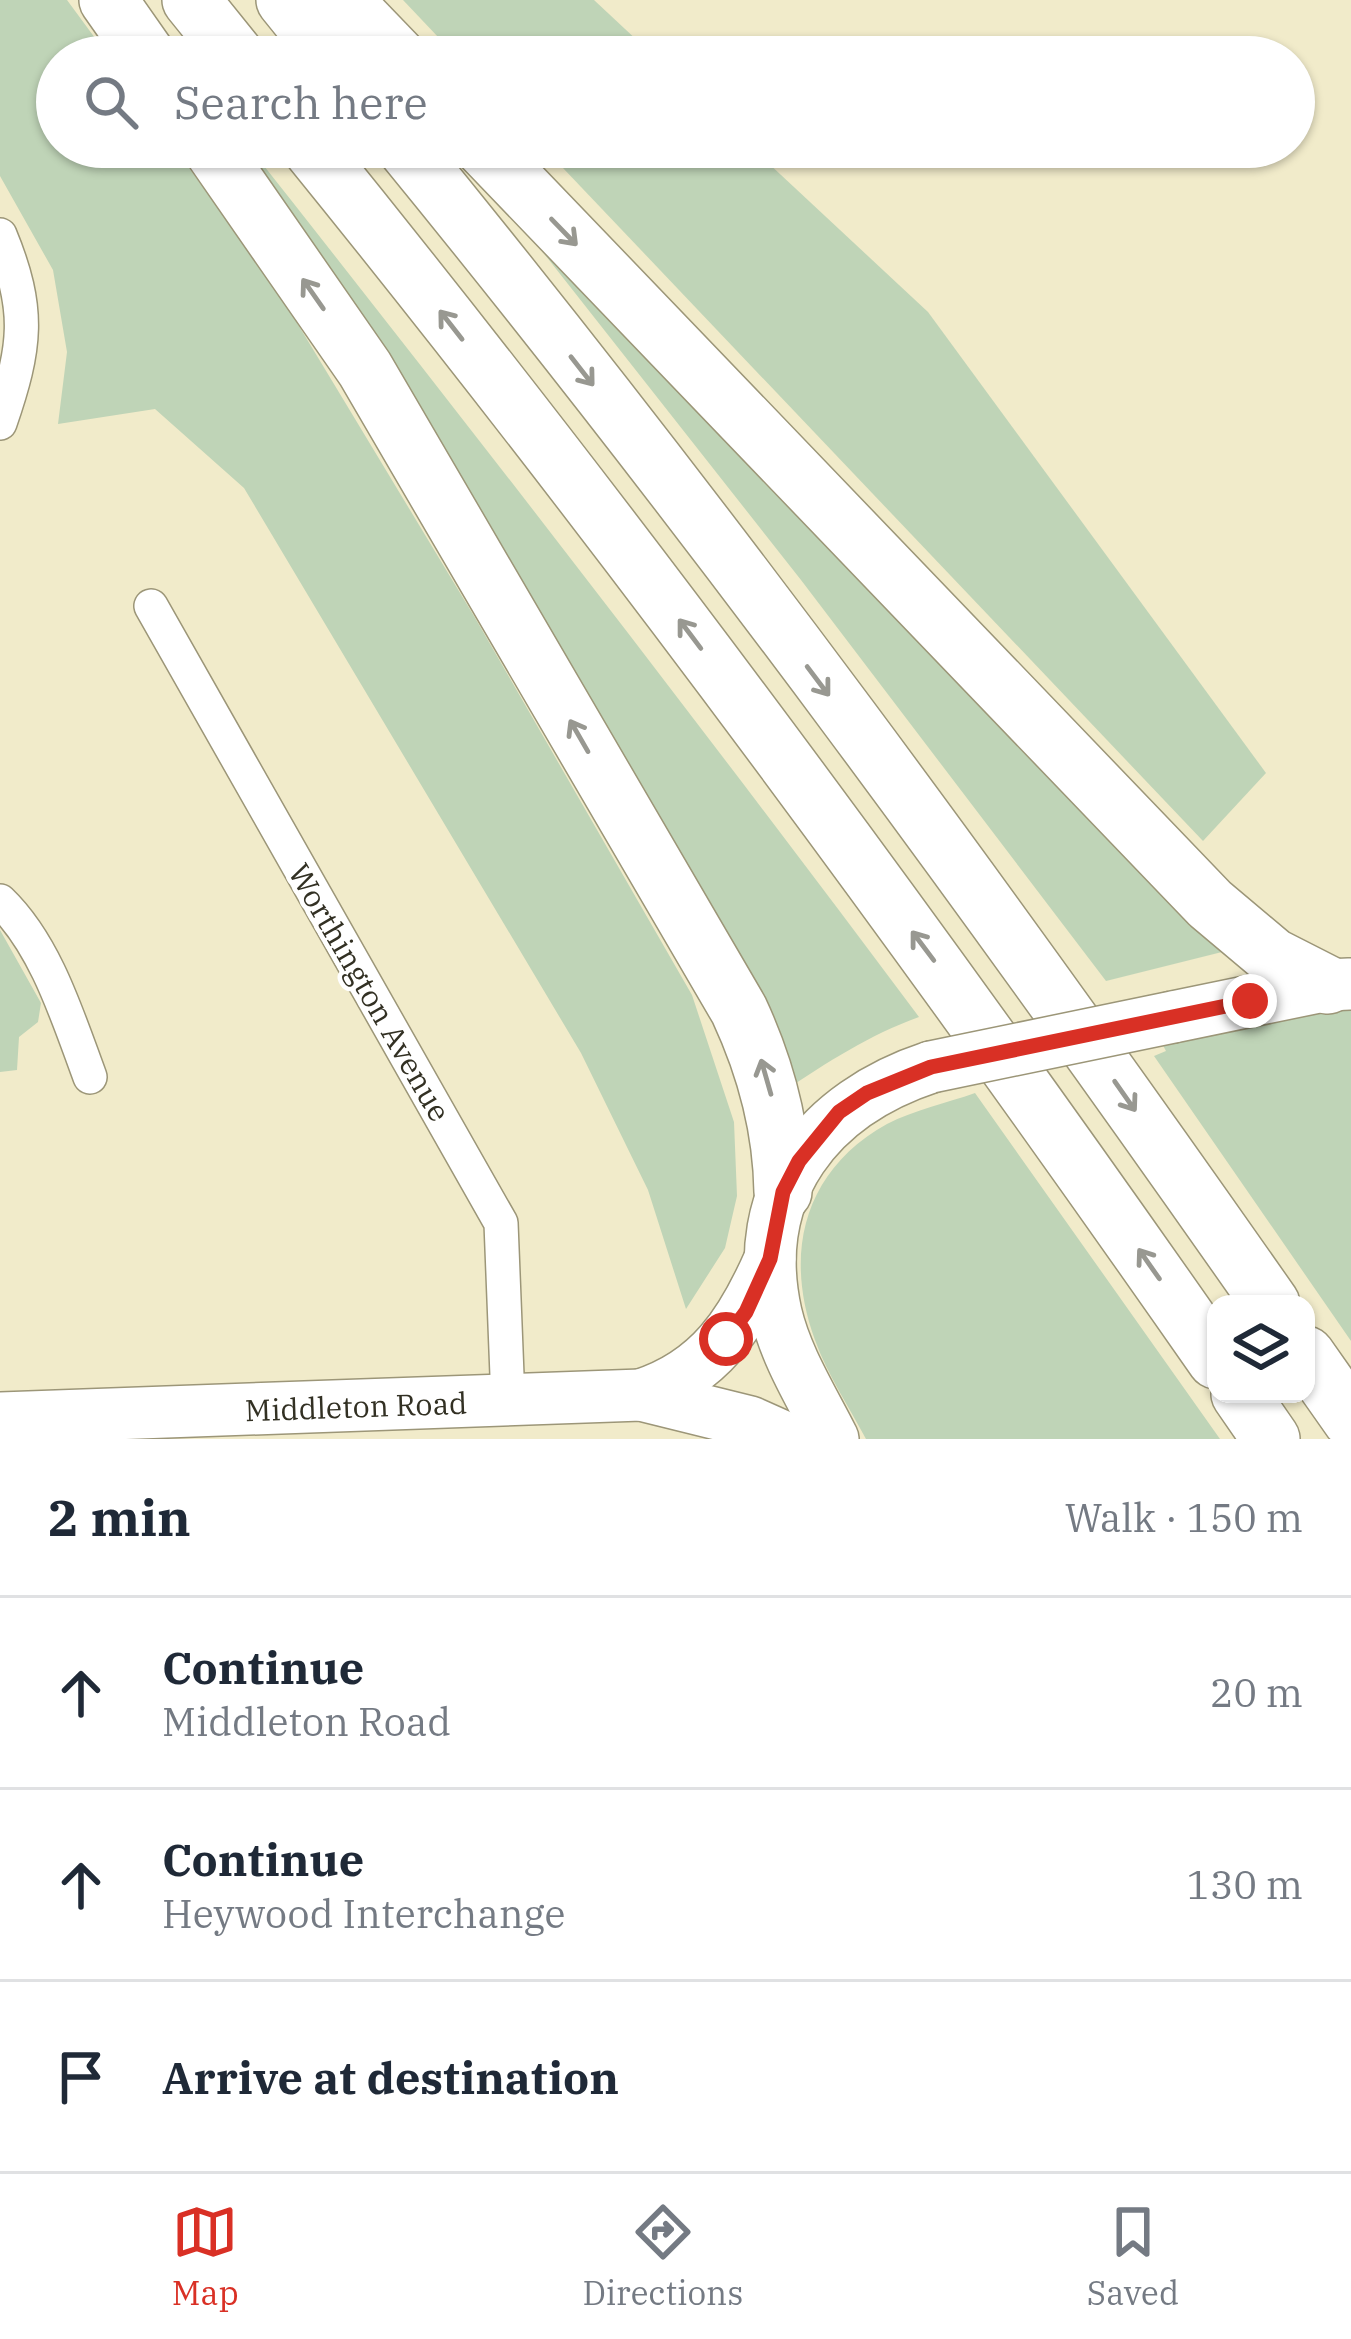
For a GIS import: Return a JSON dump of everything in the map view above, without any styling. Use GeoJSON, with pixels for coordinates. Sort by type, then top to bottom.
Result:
{"type":"FeatureCollection","features":[{"type":"Feature","properties":{"kind":"highway"},"geometry":{"type":"LineString","coordinates":[[108,0],[133,36]]}},
{"type":"Feature","properties":{"kind":"highway"},"geometry":{"type":"LineString","coordinates":[[190,0],[220,36]]}},
{"type":"Feature","properties":{"kind":"highway"},"geometry":{"type":"LineString","coordinates":[[285,0],[315,36]]}},
{"type":"Feature","properties":{"kind":"highway"},"geometry":{"type":"LineString","coordinates":[[344,0],[378,36]]}},
{"type":"Feature","properties":{"kind":"highway"},"geometry":{"type":"LineString","coordinates":[[226,168],[365,369],[739,1010],[757,1048],[778,1123],[783,1192]]}},
{"type":"Feature","properties":{"kind":"highway"},"geometry":{"type":"LineString","coordinates":[[327,168],[623,545],[944,974],[1207,1347]]}},
{"type":"Feature","properties":{"kind":"highway"},"geometry":{"type":"LineString","coordinates":[[422,168],[676,491],[1054,994],[1264,1295]]}},
{"type":"Feature","properties":{"kind":"highway"},"geometry":{"type":"LineString","coordinates":[[503,168],[1210,904],[1273,957],[1340,985]]}},
{"type":"Feature","properties":{"kind":"highway"},"geometry":{"type":"LineString","coordinates":[[1315,1368],[1351,1419]]}},
{"type":"Feature","properties":{"kind":"highway"},"geometry":{"type":"LineString","coordinates":[[1246,1403],[1271,1439]]}},
{"type":"Feature","properties":{"kind":"main road"},"geometry":{"type":"LineString","coordinates":[[833,1439],[785,1342],[770,1259],[783,1192],[799,1161],[839,1112],[867,1093],[931,1067],[1340,985]]}},
{"type":"Feature","properties":{"kind":"main road","name":"Middleton Road"},"geometry":{"type":"LineString","coordinates":[[641,1395],[680,1378],[726,1339],[746,1312],[770,1259]]}},
{"type":"Feature","properties":{"kind":"main road","name":"Middleton Road"},"geometry":{"type":"LineString","coordinates":[[0,1418],[641,1395],[750,1422],[788,1439]]}},
{"type":"Feature","properties":{"kind":"street"},"geometry":{"type":"LineString","coordinates":[[0,235],[15,271],[23,316],[20,367],[0,423]]}},
{"type":"Feature","properties":{"kind":"street","name":"Worthington Avenue"},"geometry":{"type":"LineString","coordinates":[[151,606],[501,1223],[508,1402]]}},
{"type":"Feature","properties":{"kind":"street"},"geometry":{"type":"LineString","coordinates":[[0,901],[24,928],[62,1049],[89,1077]]}},
{"type":"Feature","properties":{"kind":"green space"},"geometry":{"type":"Polygon","coordinates":[[[0,0],[67,0],[94,36],[36,36],[36,168],[189,168],[276,288],[474,616],[692,995],[734,1122],[737,1196],[725,1248],[686,1309],[648,1190],[581,1053],[244,488],[155,409],[58,424],[67,352],[53,270],[0,176],[0,0]]]}},
{"type":"Feature","properties":{"kind":"green space"},"geometry":{"type":"Polygon","coordinates":[[[403,0],[594,0],[633,36],[437,36],[403,0]]]}},
{"type":"Feature","properties":{"kind":"green space"},"geometry":{"type":"Polygon","coordinates":[[[255,168],[265,168],[503,471],[919,1017],[866,1041],[784,1091],[255,168]]]}},
{"type":"Feature","properties":{"kind":"green space"},"geometry":{"type":"Polygon","coordinates":[[[477,168],[1242,947],[1106,981],[801,580],[477,168]]]}},
{"type":"Feature","properties":{"kind":"green space"},"geometry":{"type":"Polygon","coordinates":[[[563,168],[774,168],[928,312],[1266,773],[1203,841],[563,168]]]}},
{"type":"Feature","properties":{"kind":"green space"},"geometry":{"type":"Polygon","coordinates":[[[0,930],[41,1003],[38,1022],[19,1037],[17,1070],[0,1072],[0,930]]]}},
{"type":"Feature","properties":{"kind":"green space"},"geometry":{"type":"Polygon","coordinates":[[[1351,997],[1351,1341],[1154,1056],[1166,1051],[1159,1038],[1351,997]]]}},
{"type":"Feature","properties":{"kind":"green space"},"geometry":{"type":"Polygon","coordinates":[[[975,1093],[1220,1439],[866,1439],[826,1365],[806,1308],[801,1276],[808,1217],[836,1165],[859,1143],[897,1119],[975,1093]]]}},
{"type":"Feature","properties":{"kind":"route"},"geometry":{"type":"LineString","coordinates":[[726,1339],[746,1312],[770,1259],[783,1192],[799,1161],[839,1112],[867,1093],[931,1067],[1250,1001]]}}]}
